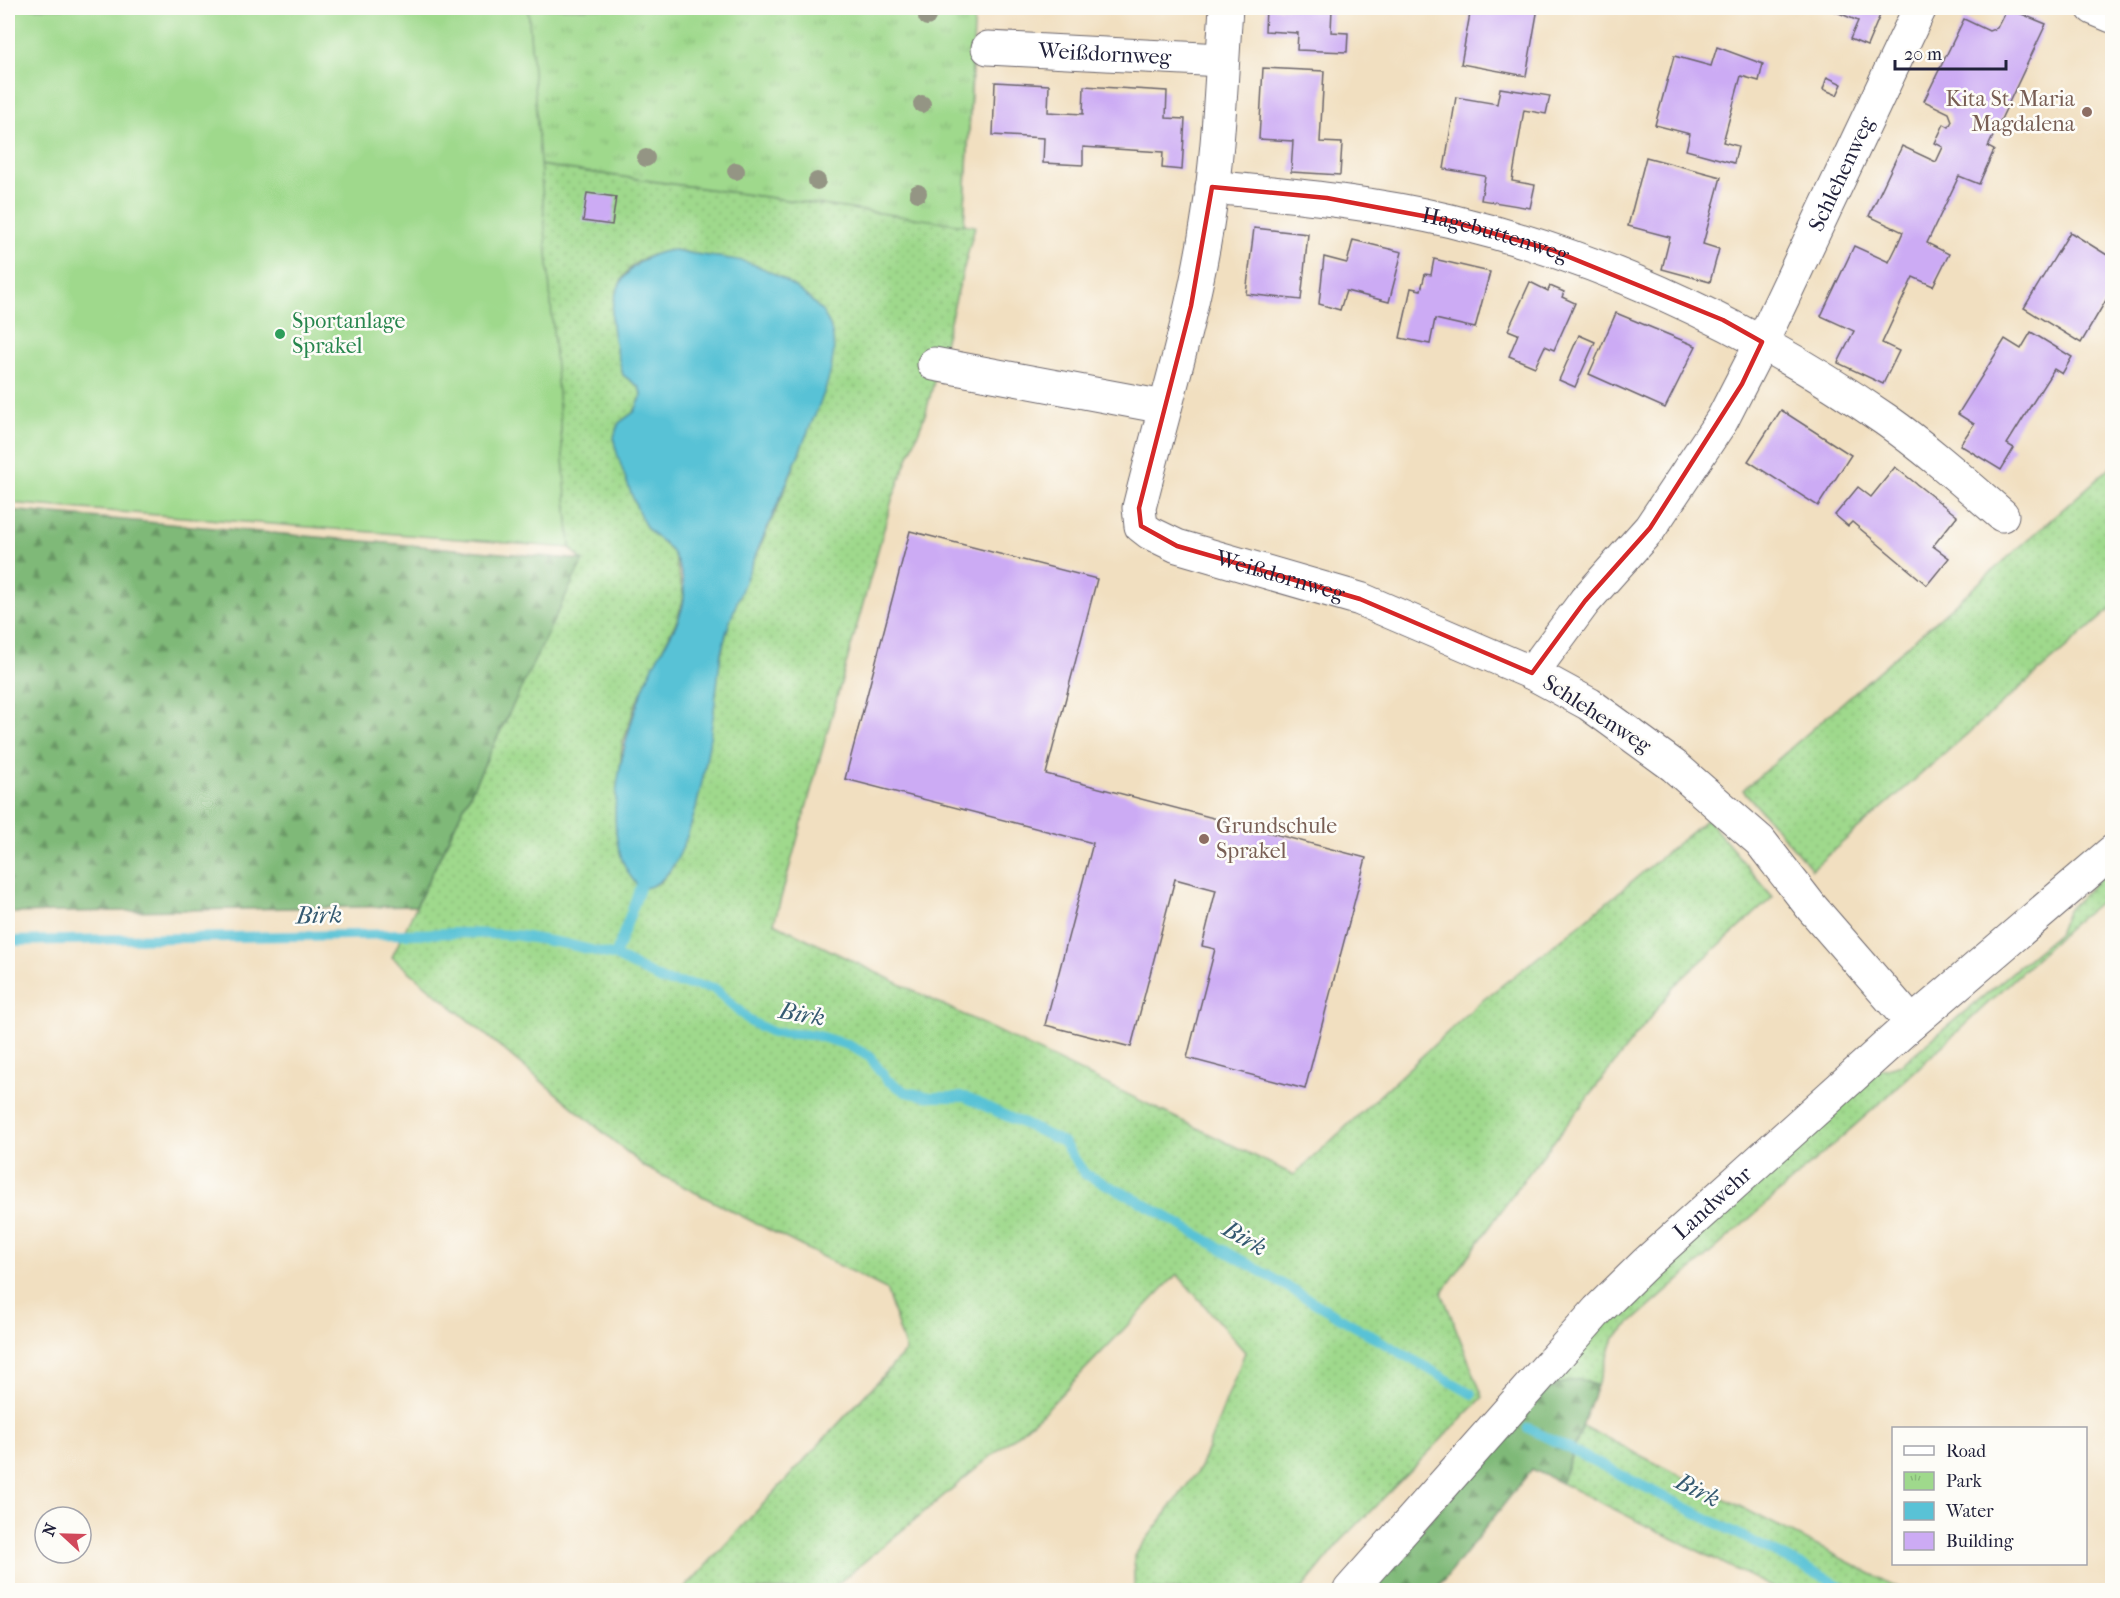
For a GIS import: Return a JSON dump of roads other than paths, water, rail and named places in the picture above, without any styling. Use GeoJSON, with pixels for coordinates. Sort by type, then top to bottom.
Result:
{"type":"FeatureCollection","features":[{"type":"Feature","properties":{"kind":"street","name":"Weißdornweg"},"geometry":{"type":"LineString","coordinates":[[1226,8],[1212,187],[1191,306],[1139,508],[1141,526],[1177,546],[1360,598],[1532,673]]}},
{"type":"Feature","properties":{"kind":"street","name":"Schlehenweg"},"geometry":{"type":"LineString","coordinates":[[1912,1023],[1812,908],[1760,840],[1674,765],[1589,704],[1532,673],[1585,601],[1650,528],[1722,420],[1762,342],[1920,8]]}},
{"type":"Feature","properties":{"kind":"street"},"geometry":{"type":"LineString","coordinates":[[2093,8],[2112,16]]}},
{"type":"Feature","properties":{"kind":"street","name":"Weißdornweg"},"geometry":{"type":"LineString","coordinates":[[988,48],[1222,60]]}},
{"type":"Feature","properties":{"kind":"street","name":"Hagebuttenweg"},"geometry":{"type":"LineString","coordinates":[[1212,187],[1328,198],[1450,221],[1501,235],[1607,271],[1723,320],[1762,342]]}},
{"type":"Feature","properties":{"kind":"street"},"geometry":{"type":"LineString","coordinates":[[1762,342],[1887,421],[2002,515]]}},
{"type":"Feature","properties":{"kind":"street"},"geometry":{"type":"LineString","coordinates":[[934,364],[1164,407]]}},
{"type":"Feature","properties":{"kind":"street","name":"Landwehr"},"geometry":{"type":"LineString","coordinates":[[1350,1590],[1598,1310],[1729,1186],[1912,1023],[2112,852]]}},
{"type":"Feature","properties":{"kind":"water"},"geometry":{"type":"Polygon","coordinates":[[[675,250],[742,261],[783,279],[803,293],[824,314],[828,320],[834,348],[824,393],[754,559],[727,630],[721,653],[709,747],[690,827],[677,859],[660,881],[640,888],[625,867],[617,841],[615,811],[618,780],[624,749],[642,691],[680,616],[684,591],[682,576],[674,555],[649,530],[641,518],[614,440],[619,423],[634,412],[642,396],[639,387],[623,375],[614,337],[612,309],[620,284],[637,264],[661,252],[675,250]]]}},
{"type":"Feature","properties":{"kind":"waterway"},"geometry":{"type":"LineString","coordinates":[[615,956],[640,888]]}},
{"type":"Feature","properties":{"kind":"waterway","name":"Birk"},"geometry":{"type":"LineString","coordinates":[[8,941],[462,933],[515,935],[567,944],[615,956],[664,981],[714,988],[751,1022],[774,1033],[815,1035],[848,1045],[869,1056],[887,1080],[906,1092],[930,1097],[965,1097],[1063,1142],[1085,1174],[1134,1198],[1472,1394]]}},
{"type":"Feature","properties":{"kind":"waterway","name":"Birk"},"geometry":{"type":"LineString","coordinates":[[1528,1428],[1849,1590]]}},
{"type":"Feature","properties":{"kind":"place","name":"Kita St. Maria Magdalena"},"geometry":{"type":"Point","coordinates":[2087,112]}},
{"type":"Feature","properties":{"kind":"place","name":"Sportanlage Sprakel"},"geometry":{"type":"Point","coordinates":[280,334]}},
{"type":"Feature","properties":{"kind":"place","name":"Grundschule Sprakel"},"geometry":{"type":"Point","coordinates":[1204,839]}}]}
